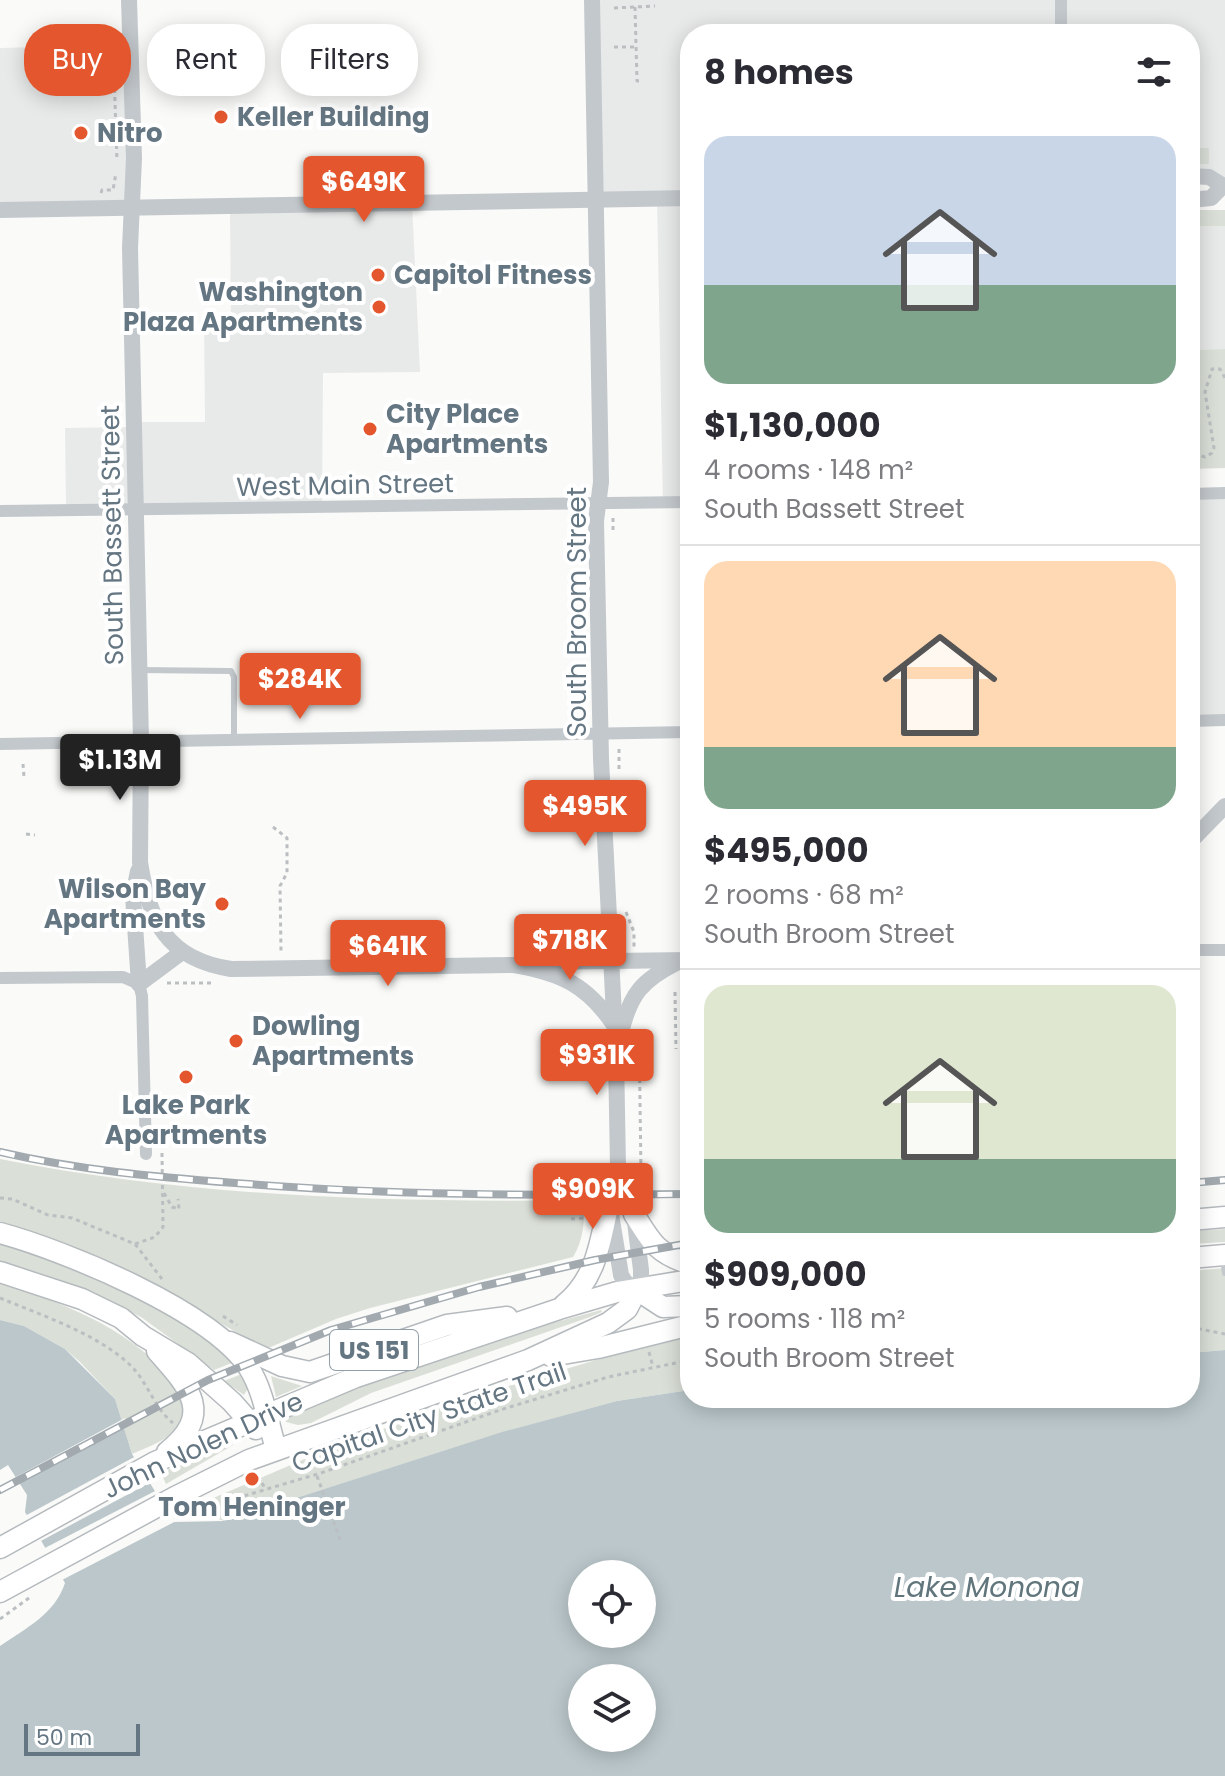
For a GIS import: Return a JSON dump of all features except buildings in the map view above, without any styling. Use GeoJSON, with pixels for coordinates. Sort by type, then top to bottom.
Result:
{"type":"FeatureCollection","features":[{"type":"Feature","properties":{"kind":"main road"},"geometry":{"type":"LineString","coordinates":[[559,1309],[580,1291],[593,1271],[609,1202]]}},
{"type":"Feature","properties":{"kind":"main road"},"geometry":{"type":"LineString","coordinates":[[634,1214],[660,1251],[680,1260]]}},
{"type":"Feature","properties":{"kind":"main road"},"geometry":{"type":"LineString","coordinates":[[1200,1219],[1225,1217]]}},
{"type":"Feature","properties":{"kind":"main road","name":"US 151"},"geometry":{"type":"LineString","coordinates":[[0,1233],[49,1248],[100,1269],[225,1340],[282,1366],[310,1372],[447,1325],[503,1316],[527,1319]]}},
{"type":"Feature","properties":{"kind":"main road"},"geometry":{"type":"LineString","coordinates":[[1200,1259],[1224,1261]]}},
{"type":"Feature","properties":{"kind":"main road"},"geometry":{"type":"LineString","coordinates":[[0,1272],[82,1299],[121,1318],[143,1336],[188,1363],[258,1418],[276,1449]]}},
{"type":"Feature","properties":{"kind":"main road","name":"John Nolen Drive"},"geometry":{"type":"LineString","coordinates":[[0,1548],[155,1462],[356,1377],[559,1309],[680,1282]]}},
{"type":"Feature","properties":{"kind":"main road"},"geometry":{"type":"LineString","coordinates":[[528,1360],[619,1317],[637,1290],[663,1307],[680,1306]]}},
{"type":"Feature","properties":{"kind":"main road","name":"US 151"},"geometry":{"type":"LineString","coordinates":[[276,1449],[528,1360],[598,1348],[680,1328]]}},
{"type":"Feature","properties":{"kind":"main road"},"geometry":{"type":"LineString","coordinates":[[143,1336],[183,1381],[194,1409],[192,1424],[182,1441],[155,1462]]}},
{"type":"Feature","properties":{"kind":"main road"},"geometry":{"type":"LineString","coordinates":[[225,1340],[255,1377],[258,1418]]}},
{"type":"Feature","properties":{"kind":"main road","name":"John Nolen Drive"},"geometry":{"type":"LineString","coordinates":[[0,1592],[46,1565],[177,1506],[276,1449]]}},
{"type":"Feature","properties":{"kind":"street","name":"South Bassett Street"},"geometry":{"type":"LineString","coordinates":[[129,0],[134,158],[131,207],[141,741],[140,862]]}},
{"type":"Feature","properties":{"kind":"street","name":"South Broom Street"},"geometry":{"type":"LineString","coordinates":[[592,0],[601,482],[596,521],[618,1167],[610,1183],[609,1202],[621,1275],[637,1290],[641,1270],[630,1183],[618,1167]]}},
{"type":"Feature","properties":{"kind":"street"},"geometry":{"type":"LineString","coordinates":[[1061,0],[1061,24]]}},
{"type":"Feature","properties":{"kind":"street"},"geometry":{"type":"LineString","coordinates":[[1200,177],[1209,177],[1224,187],[1211,198],[1200,199]]}},
{"type":"Feature","properties":{"kind":"street"},"geometry":{"type":"LineString","coordinates":[[0,210],[680,198]]}},
{"type":"Feature","properties":{"kind":"street"},"geometry":{"type":"LineString","coordinates":[[1200,494],[1225,493]]}},
{"type":"Feature","properties":{"kind":"street","name":"West Main Street"},"geometry":{"type":"LineString","coordinates":[[0,511],[680,502]]}},
{"type":"Feature","properties":{"kind":"street"},"geometry":{"type":"LineString","coordinates":[[1200,721],[1225,720]]}},
{"type":"Feature","properties":{"kind":"street"},"geometry":{"type":"LineString","coordinates":[[0,744],[680,732]]}},
{"type":"Feature","properties":{"kind":"street"},"geometry":{"type":"LineString","coordinates":[[1200,832],[1225,806]]}},
{"type":"Feature","properties":{"kind":"street"},"geometry":{"type":"LineString","coordinates":[[140,862],[157,923],[182,952],[210,966],[231,969],[680,960]]}},
{"type":"Feature","properties":{"kind":"street"},"geometry":{"type":"LineString","coordinates":[[140,862],[133,896],[143,1004],[146,1154]]}},
{"type":"Feature","properties":{"kind":"street"},"geometry":{"type":"LineString","coordinates":[[1200,950],[1225,950]]}},
{"type":"Feature","properties":{"kind":"street"},"geometry":{"type":"LineString","coordinates":[[139,984],[182,952]]}},
{"type":"Feature","properties":{"kind":"street"},"geometry":{"type":"LineString","coordinates":[[616,1055],[625,1017],[637,991],[651,977],[680,963]]}},
{"type":"Feature","properties":{"kind":"street"},"geometry":{"type":"LineString","coordinates":[[514,965],[552,974],[575,984],[597,1001],[615,1027]]}},
{"type":"Feature","properties":{"kind":"street"},"geometry":{"type":"LineString","coordinates":[[0,978],[123,977],[139,984]]}},
{"type":"Feature","properties":{"kind":"lane"},"geometry":{"type":"LineString","coordinates":[[139,670],[231,671],[234,677],[234,740]]}},
{"type":"Feature","properties":{"kind":"path"},"geometry":{"type":"LineString","coordinates":[[614,8],[655,6]]}},
{"type":"Feature","properties":{"kind":"path"},"geometry":{"type":"LineString","coordinates":[[635,7],[637,81],[640,81]]}},
{"type":"Feature","properties":{"kind":"path"},"geometry":{"type":"LineString","coordinates":[[614,47],[636,47]]}},
{"type":"Feature","properties":{"kind":"path"},"geometry":{"type":"LineString","coordinates":[[95,208],[102,190],[113,190],[117,172],[115,96]]}},
{"type":"Feature","properties":{"kind":"path"},"geometry":{"type":"LineString","coordinates":[[1200,456],[1205,457],[1214,448],[1205,400],[1210,373],[1218,367],[1225,378]]}},
{"type":"Feature","properties":{"kind":"path"},"geometry":{"type":"LineString","coordinates":[[23,764],[24,777]]}},
{"type":"Feature","properties":{"kind":"path"},"geometry":{"type":"LineString","coordinates":[[273,827],[287,838],[287,873],[280,886],[281,951]]}},
{"type":"Feature","properties":{"kind":"path"},"geometry":{"type":"LineString","coordinates":[[26,834],[35,835]]}},
{"type":"Feature","properties":{"kind":"path"},"geometry":{"type":"LineString","coordinates":[[634,932],[634,947]]}},
{"type":"Feature","properties":{"kind":"path"},"geometry":{"type":"LineString","coordinates":[[675,992],[676,1049]]}},
{"type":"Feature","properties":{"kind":"path"},"geometry":{"type":"LineString","coordinates":[[640,1023],[641,1184]]}},
{"type":"Feature","properties":{"kind":"path"},"geometry":{"type":"LineString","coordinates":[[135,1244],[155,1237],[163,1227],[162,1153]]}},
{"type":"Feature","properties":{"kind":"path"},"geometry":{"type":"LineString","coordinates":[[591,1165],[592,1173]]}},
{"type":"Feature","properties":{"kind":"path"},"geometry":{"type":"LineString","coordinates":[[162,1190],[172,1207],[179,1209],[178,1199]]}},
{"type":"Feature","properties":{"kind":"path"},"geometry":{"type":"LineString","coordinates":[[0,1198],[12,1199],[48,1215],[72,1218],[135,1244],[164,1281]]}},
{"type":"Feature","properties":{"kind":"path"},"geometry":{"type":"LineString","coordinates":[[571,1219],[586,1218]]}},
{"type":"Feature","properties":{"kind":"path"},"geometry":{"type":"LineString","coordinates":[[0,1298],[108,1348],[130,1365],[148,1386],[157,1405],[175,1424]]}},
{"type":"Feature","properties":{"kind":"path"},"geometry":{"type":"LineString","coordinates":[[222,1316],[244,1329]]}},
{"type":"Feature","properties":{"kind":"path"},"geometry":{"type":"LineString","coordinates":[[1200,1329],[1225,1334]]}},
{"type":"Feature","properties":{"kind":"path","name":"Capital City State Trail"},"geometry":{"type":"LineString","coordinates":[[177,1506],[316,1475],[500,1410],[608,1377],[680,1362]]}},
{"type":"Feature","properties":{"kind":"path"},"geometry":{"type":"LineString","coordinates":[[316,1475],[340,1540]]}},
{"type":"Feature","properties":{"kind":"path"},"geometry":{"type":"LineString","coordinates":[[0,1619],[32,1596]]}},
{"type":"Feature","properties":{"kind":"shaded area"},"geometry":{"type":"Polygon","coordinates":[[[592,0],[1225,0],[1225,187],[1200,179],[1200,24],[680,24],[680,502],[663,503],[657,199],[596,200],[592,0]]]}},
{"type":"Feature","properties":{"kind":"shaded area"},"geometry":{"type":"Polygon","coordinates":[[[24,47],[24,96],[131,96],[131,207],[0,209],[0,48],[24,47]]]}},
{"type":"Feature","properties":{"kind":"shaded area"},"geometry":{"type":"Polygon","coordinates":[[[1200,148],[1209,148],[1209,164],[1200,164],[1200,148]]]}},
{"type":"Feature","properties":{"kind":"shaded area"},"geometry":{"type":"Polygon","coordinates":[[[412,203],[420,372],[323,373],[322,507],[66,510],[65,428],[134,427],[134,422],[205,422],[204,320],[231,319],[230,206],[412,203]]]}},
{"type":"Feature","properties":{"kind":"shaded area"},"geometry":{"type":"Polygon","coordinates":[[[1200,210],[1225,210],[1225,349],[1200,350],[1200,210]]]}},
{"type":"Feature","properties":{"kind":"shaded area"},"geometry":{"type":"Polygon","coordinates":[[[1200,210],[1225,210],[1225,226],[1200,226],[1200,210]]]}},
{"type":"Feature","properties":{"kind":"shaded area"},"geometry":{"type":"Polygon","coordinates":[[[1225,349],[1225,468],[1200,469],[1200,350],[1225,349]]]}},
{"type":"Feature","properties":{"kind":"shaded area"},"geometry":{"type":"Polygon","coordinates":[[[1225,493],[1225,720],[1200,721],[1200,494],[1225,493]]]}},
{"type":"Feature","properties":{"kind":"shaded area"},"geometry":{"type":"Polygon","coordinates":[[[0,1159],[145,1182],[291,1195],[438,1200],[585,1200],[584,1222],[573,1257],[370,1308],[266,1349],[124,1269],[73,1246],[0,1221],[0,1159]]]}},
{"type":"Feature","properties":{"kind":"shaded area"},"geometry":{"type":"Polygon","coordinates":[[[1225,1229],[1225,1242],[1200,1243],[1200,1230],[1225,1229]]]}},
{"type":"Feature","properties":{"kind":"shaded area"},"geometry":{"type":"Polygon","coordinates":[[[0,1243],[63,1264],[123,1290],[181,1323],[234,1362],[214,1370],[141,1317],[92,1292],[0,1261],[0,1243]]]}},
{"type":"Feature","properties":{"kind":"shaded area"},"geometry":{"type":"Polygon","coordinates":[[[1225,1268],[1225,1350],[1200,1352],[1200,1270],[1225,1268]]]}},
{"type":"Feature","properties":{"kind":"shaded area"},"geometry":{"type":"Polygon","coordinates":[[[0,1282],[90,1318],[150,1357],[172,1380],[182,1401],[180,1422],[171,1434],[132,1454],[115,1399],[80,1362],[65,1349],[24,1326],[0,1320],[0,1282]]]}},
{"type":"Feature","properties":{"kind":"shaded area"},"geometry":{"type":"Polygon","coordinates":[[[601,1310],[590,1317],[371,1393],[311,1423],[298,1425],[286,1422],[283,1416],[440,1357],[601,1310]]]}},
{"type":"Feature","properties":{"kind":"shaded area"},"geometry":{"type":"Polygon","coordinates":[[[680,1335],[680,1392],[617,1401],[503,1432],[224,1521],[202,1513],[211,1499],[321,1452],[458,1401],[680,1335]]]}},
{"type":"Feature","properties":{"kind":"shaded area"},"geometry":{"type":"Polygon","coordinates":[[[242,1374],[248,1388],[244,1395],[224,1381],[242,1374]]]}},
{"type":"Feature","properties":{"kind":"shaded area"},"geometry":{"type":"Polygon","coordinates":[[[271,1376],[302,1386],[276,1397],[271,1376]]]}},
{"type":"Feature","properties":{"kind":"shaded area"},"geometry":{"type":"Polygon","coordinates":[[[230,1440],[233,1445],[166,1484],[161,1473],[230,1440]]]}},
{"type":"Feature","properties":{"kind":"water","name":"Lake Monona"},"geometry":{"type":"Polygon","coordinates":[[[0,1320],[24,1326],[65,1349],[115,1399],[132,1454],[174,1522],[224,1521],[502,1432],[617,1401],[680,1392],[680,1408],[1200,1408],[1200,1352],[1225,1350],[1225,1776],[0,1776],[0,1646],[47,1612],[65,1583],[25,1512],[27,1495],[8,1465],[0,1470],[0,1320]]]}},
{"type":"Feature","properties":{"kind":"pier"},"geometry":{"type":"Polygon","coordinates":[[[125,1418],[128,1426],[16,1485],[12,1479],[125,1418]]]}},
{"type":"Feature","properties":{"kind":"pier"},"geometry":{"type":"Polygon","coordinates":[[[138,1455],[153,1481],[37,1543],[23,1517],[138,1455]]]}},
{"type":"Feature","properties":{"kind":"pier"},"geometry":{"type":"Polygon","coordinates":[[[159,1489],[176,1518],[182,1518],[60,1581],[41,1550],[159,1489]]]}},
{"type":"Feature","properties":{"kind":"railway"},"geometry":{"type":"LineString","coordinates":[[0,1152],[117,1172],[292,1187],[462,1194],[680,1194]]}},
{"type":"Feature","properties":{"kind":"railway"},"geometry":{"type":"LineString","coordinates":[[1200,1182],[1225,1180]]}},
{"type":"Feature","properties":{"kind":"railway"},"geometry":{"type":"LineString","coordinates":[[0,1490],[208,1380],[331,1330],[479,1287],[595,1260],[680,1245]]}},
{"type":"Feature","properties":{"kind":"place","name":"Keller Building"},"geometry":{"type":"Point","coordinates":[221,117]}},
{"type":"Feature","properties":{"kind":"place","name":"Nitro"},"geometry":{"type":"Point","coordinates":[81,133]}},
{"type":"Feature","properties":{"kind":"place","name":"Capitol Fitness"},"geometry":{"type":"Point","coordinates":[378,275]}},
{"type":"Feature","properties":{"kind":"place","name":"Washington Plaza Apartments"},"geometry":{"type":"Point","coordinates":[379,307]}},
{"type":"Feature","properties":{"kind":"place","name":"City Place Apartments"},"geometry":{"type":"Point","coordinates":[370,429]}},
{"type":"Feature","properties":{"kind":"place","name":"Wilson Bay Apartments"},"geometry":{"type":"Point","coordinates":[222,904]}},
{"type":"Feature","properties":{"kind":"place","name":"Dowling Apartments"},"geometry":{"type":"Point","coordinates":[236,1041]}},
{"type":"Feature","properties":{"kind":"place","name":"Lake Park Apartments"},"geometry":{"type":"Point","coordinates":[186,1077]}},
{"type":"Feature","properties":{"kind":"place","name":"Tom Heninger"},"geometry":{"type":"Point","coordinates":[252,1479]}}]}
